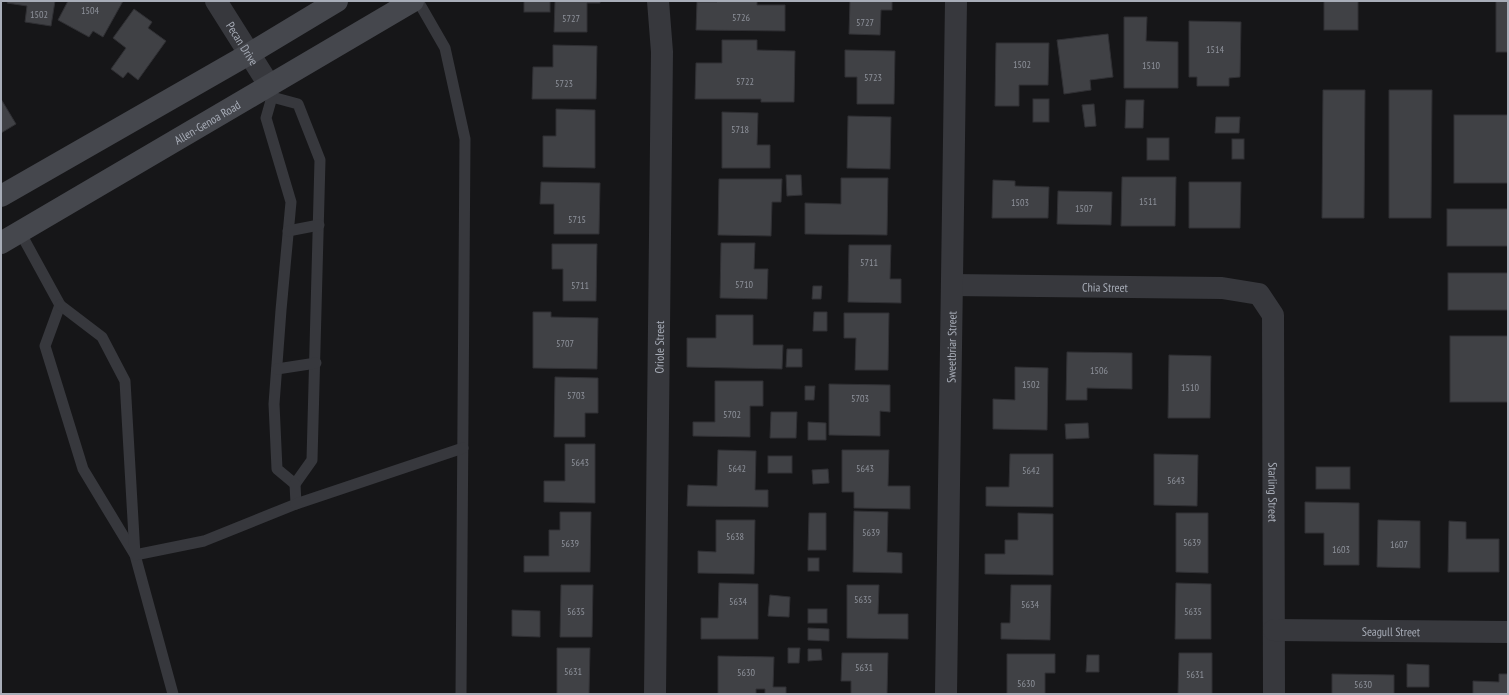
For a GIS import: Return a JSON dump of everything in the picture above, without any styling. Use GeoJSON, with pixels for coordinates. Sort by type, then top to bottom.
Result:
{"type":"FeatureCollection","features":[{"type":"Feature","properties":{"kind":"main road"},"geometry":{"type":"LineString","coordinates":[[1,196],[249,54],[337,1]]}},
{"type":"Feature","properties":{"kind":"main road","name":"Allen-Genoa Road"},"geometry":{"type":"LineString","coordinates":[[1,243],[271,91],[413,1]]}},
{"type":"Feature","properties":{"kind":"street","name":"Pecan Drive"},"geometry":{"type":"LineString","coordinates":[[216,1],[271,91]]}},
{"type":"Feature","properties":{"kind":"street","name":"Oriole Street"},"geometry":{"type":"LineString","coordinates":[[655,694],[662,52],[658,1]]}},
{"type":"Feature","properties":{"kind":"street","name":"Sweetbriar Street"},"geometry":{"type":"LineString","coordinates":[[946,694],[956,1]]}},
{"type":"Feature","properties":{"kind":"street","name":"Chia Street"},"geometry":{"type":"LineString","coordinates":[[952,285],[1222,288],[1259,294]]}},
{"type":"Feature","properties":{"kind":"street","name":"Starling Street"},"geometry":{"type":"LineString","coordinates":[[1259,294],[1273,315],[1274,694]]}},
{"type":"Feature","properties":{"kind":"street","name":"Seagull Street"},"geometry":{"type":"LineString","coordinates":[[1274,630],[1508,632]]}},
{"type":"Feature","properties":{"kind":"lane"},"geometry":{"type":"LineString","coordinates":[[418,1],[445,48],[465,139],[461,694]]}},
{"type":"Feature","properties":{"kind":"lane"},"geometry":{"type":"LineString","coordinates":[[295,484],[277,470],[274,404],[291,202],[266,118],[271,91],[298,104],[320,160],[316,363],[312,460],[295,484],[296,504]]}},
{"type":"Feature","properties":{"kind":"lane"},"geometry":{"type":"LineString","coordinates":[[288,231],[319,225]]}},
{"type":"Feature","properties":{"kind":"lane"},"geometry":{"type":"LineString","coordinates":[[20,232],[60,305],[102,338],[125,382],[135,555],[173,694]]}},
{"type":"Feature","properties":{"kind":"lane"},"geometry":{"type":"LineString","coordinates":[[60,305],[45,346],[47,353],[83,469],[135,555]]}},
{"type":"Feature","properties":{"kind":"lane"},"geometry":{"type":"LineString","coordinates":[[277,370],[316,363]]}},
{"type":"Feature","properties":{"kind":"lane"},"geometry":{"type":"LineString","coordinates":[[135,555],[204,541],[296,504],[463,448]]}},
{"type":"Feature","properties":{"kind":"building"},"geometry":{"type":"Polygon","coordinates":[[[8,1],[55,1],[51,26],[25,22],[27,6],[7,3],[8,1]]]}},
{"type":"Feature","properties":{"kind":"building"},"geometry":{"type":"Polygon","coordinates":[[[68,1],[123,1],[103,37],[93,31],[89,37],[58,20],[68,1]]]}},
{"type":"Feature","properties":{"kind":"building"},"geometry":{"type":"Polygon","coordinates":[[[524,1],[550,1],[550,12],[524,12],[524,1]]]}},
{"type":"Feature","properties":{"kind":"building"},"geometry":{"type":"Polygon","coordinates":[[[555,1],[600,1],[600,3],[587,3],[587,32],[554,32],[555,1]]]}},
{"type":"Feature","properties":{"kind":"building"},"geometry":{"type":"Polygon","coordinates":[[[757,1],[757,5],[785,5],[785,31],[696,30],[697,2],[757,1]]]}},
{"type":"Feature","properties":{"kind":"building"},"geometry":{"type":"Polygon","coordinates":[[[850,1],[892,1],[892,10],[881,10],[880,35],[849,34],[850,1]]]}},
{"type":"Feature","properties":{"kind":"building"},"geometry":{"type":"Polygon","coordinates":[[[1324,1],[1358,1],[1358,30],[1324,30],[1324,1]]]}},
{"type":"Feature","properties":{"kind":"building"},"geometry":{"type":"Polygon","coordinates":[[[1496,1],[1508,1],[1508,52],[1496,52],[1496,1]]]}},
{"type":"Feature","properties":{"kind":"building"},"geometry":{"type":"Polygon","coordinates":[[[134,9],[152,22],[148,28],[166,41],[138,80],[128,72],[123,78],[111,69],[126,48],[113,38],[134,9]]]}},
{"type":"Feature","properties":{"kind":"building"},"geometry":{"type":"Polygon","coordinates":[[[1124,17],[1147,17],[1146,41],[1178,42],[1178,88],[1124,88],[1124,17]]]}},
{"type":"Feature","properties":{"kind":"building"},"geometry":{"type":"Polygon","coordinates":[[[1189,21],[1241,22],[1240,77],[1229,78],[1229,86],[1197,86],[1197,77],[1189,77],[1189,21]]]}},
{"type":"Feature","properties":{"kind":"building"},"geometry":{"type":"Polygon","coordinates":[[[1108,34],[1113,77],[1090,80],[1091,90],[1064,94],[1057,40],[1108,34]]]}},
{"type":"Feature","properties":{"kind":"building"},"geometry":{"type":"Polygon","coordinates":[[[722,40],[757,40],[757,50],[795,51],[794,102],[761,102],[761,99],[695,99],[696,63],[722,63],[722,40]]]}},
{"type":"Feature","properties":{"kind":"building"},"geometry":{"type":"Polygon","coordinates":[[[996,43],[1049,43],[1048,85],[1019,85],[1019,106],[995,106],[996,43]]]}},
{"type":"Feature","properties":{"kind":"building"},"geometry":{"type":"Polygon","coordinates":[[[553,45],[597,46],[596,99],[532,99],[533,67],[553,67],[553,45]]]}},
{"type":"Feature","properties":{"kind":"building"},"geometry":{"type":"Polygon","coordinates":[[[845,50],[895,51],[894,104],[857,104],[857,77],[845,77],[845,50]]]}},
{"type":"Feature","properties":{"kind":"building"},"geometry":{"type":"Polygon","coordinates":[[[1323,90],[1365,90],[1364,218],[1322,218],[1323,90]]]}},
{"type":"Feature","properties":{"kind":"building"},"geometry":{"type":"Polygon","coordinates":[[[1389,90],[1432,90],[1431,218],[1389,218],[1389,90]]]}},
{"type":"Feature","properties":{"kind":"building"},"geometry":{"type":"Polygon","coordinates":[[[1,99],[16,124],[1,133],[1,99]]]}},
{"type":"Feature","properties":{"kind":"building"},"geometry":{"type":"Polygon","coordinates":[[[1033,99],[1049,99],[1049,122],[1033,122],[1033,99]]]}},
{"type":"Feature","properties":{"kind":"building"},"geometry":{"type":"Polygon","coordinates":[[[1126,100],[1144,100],[1143,128],[1125,128],[1126,100]]]}},
{"type":"Feature","properties":{"kind":"building"},"geometry":{"type":"Polygon","coordinates":[[[1094,104],[1096,126],[1085,127],[1082,105],[1094,104]]]}},
{"type":"Feature","properties":{"kind":"building"},"geometry":{"type":"Polygon","coordinates":[[[556,109],[595,110],[595,168],[543,167],[543,136],[556,136],[556,109]]]}},
{"type":"Feature","properties":{"kind":"building"},"geometry":{"type":"Polygon","coordinates":[[[722,112],[758,113],[757,145],[770,145],[770,168],[722,168],[722,112]]]}},
{"type":"Feature","properties":{"kind":"building"},"geometry":{"type":"Polygon","coordinates":[[[1454,115],[1508,115],[1508,183],[1454,183],[1454,115]]]}},
{"type":"Feature","properties":{"kind":"building"},"geometry":{"type":"Polygon","coordinates":[[[848,116],[891,117],[890,169],[847,168],[848,116]]]}},
{"type":"Feature","properties":{"kind":"building"},"geometry":{"type":"Polygon","coordinates":[[[1216,117],[1240,117],[1239,133],[1215,133],[1216,117]]]}},
{"type":"Feature","properties":{"kind":"building"},"geometry":{"type":"Polygon","coordinates":[[[1147,138],[1169,138],[1169,160],[1147,160],[1147,138]]]}},
{"type":"Feature","properties":{"kind":"building"},"geometry":{"type":"Polygon","coordinates":[[[1232,139],[1244,139],[1244,159],[1232,159],[1232,139]]]}},
{"type":"Feature","properties":{"kind":"building"},"geometry":{"type":"Polygon","coordinates":[[[786,175],[801,175],[802,195],[787,196],[786,175]]]}},
{"type":"Feature","properties":{"kind":"building"},"geometry":{"type":"Polygon","coordinates":[[[1122,177],[1176,177],[1175,226],[1121,226],[1122,177]]]}},
{"type":"Feature","properties":{"kind":"building"},"geometry":{"type":"Polygon","coordinates":[[[841,178],[888,178],[887,235],[805,234],[805,203],[841,204],[841,178]]]}},
{"type":"Feature","properties":{"kind":"building"},"geometry":{"type":"Polygon","coordinates":[[[719,179],[782,179],[781,202],[772,202],[771,236],[718,235],[719,179]]]}},
{"type":"Feature","properties":{"kind":"building"},"geometry":{"type":"Polygon","coordinates":[[[993,180],[1015,181],[1015,186],[1049,187],[1048,218],[992,218],[993,180]]]}},
{"type":"Feature","properties":{"kind":"building"},"geometry":{"type":"Polygon","coordinates":[[[541,182],[600,183],[599,234],[554,234],[554,204],[540,204],[541,182]]]}},
{"type":"Feature","properties":{"kind":"building"},"geometry":{"type":"Polygon","coordinates":[[[1189,182],[1241,182],[1240,228],[1189,228],[1189,182]]]}},
{"type":"Feature","properties":{"kind":"building"},"geometry":{"type":"Polygon","coordinates":[[[1058,191],[1112,192],[1111,225],[1057,224],[1058,191]]]}},
{"type":"Feature","properties":{"kind":"building"},"geometry":{"type":"Polygon","coordinates":[[[1447,209],[1508,209],[1508,246],[1447,246],[1447,209]]]}},
{"type":"Feature","properties":{"kind":"building"},"geometry":{"type":"Polygon","coordinates":[[[721,243],[755,243],[754,269],[768,269],[767,299],[720,298],[721,243]]]}},
{"type":"Feature","properties":{"kind":"building"},"geometry":{"type":"Polygon","coordinates":[[[552,244],[597,244],[596,301],[563,301],[563,269],[552,269],[552,244]]]}},
{"type":"Feature","properties":{"kind":"building"},"geometry":{"type":"Polygon","coordinates":[[[849,245],[891,245],[890,279],[901,279],[901,303],[848,302],[849,245]]]}},
{"type":"Feature","properties":{"kind":"building"},"geometry":{"type":"Polygon","coordinates":[[[1448,273],[1508,273],[1508,310],[1448,310],[1448,273]]]}},
{"type":"Feature","properties":{"kind":"building"},"geometry":{"type":"Polygon","coordinates":[[[813,286],[822,286],[821,299],[812,299],[813,286]]]}},
{"type":"Feature","properties":{"kind":"building"},"geometry":{"type":"Polygon","coordinates":[[[533,312],[551,312],[551,317],[598,318],[597,369],[533,368],[533,312]]]}},
{"type":"Feature","properties":{"kind":"building"},"geometry":{"type":"Polygon","coordinates":[[[814,312],[827,312],[827,331],[813,331],[814,312]]]}},
{"type":"Feature","properties":{"kind":"building"},"geometry":{"type":"Polygon","coordinates":[[[844,313],[889,313],[888,370],[855,370],[856,338],[844,338],[844,313]]]}},
{"type":"Feature","properties":{"kind":"building"},"geometry":{"type":"Polygon","coordinates":[[[716,315],[753,315],[753,345],[783,345],[782,369],[687,367],[687,338],[716,338],[716,315]]]}},
{"type":"Feature","properties":{"kind":"building"},"geometry":{"type":"Polygon","coordinates":[[[1450,336],[1508,336],[1508,402],[1450,402],[1450,336]]]}},
{"type":"Feature","properties":{"kind":"building"},"geometry":{"type":"Polygon","coordinates":[[[787,349],[802,349],[802,367],[786,367],[787,349]]]}},
{"type":"Feature","properties":{"kind":"building"},"geometry":{"type":"Polygon","coordinates":[[[1067,352],[1132,353],[1132,389],[1087,388],[1087,400],[1066,400],[1067,352]]]}},
{"type":"Feature","properties":{"kind":"building"},"geometry":{"type":"Polygon","coordinates":[[[1169,355],[1211,356],[1210,418],[1168,418],[1169,355]]]}},
{"type":"Feature","properties":{"kind":"building"},"geometry":{"type":"Polygon","coordinates":[[[1015,367],[1048,368],[1047,430],[993,429],[993,399],[1015,400],[1015,367]]]}},
{"type":"Feature","properties":{"kind":"building"},"geometry":{"type":"Polygon","coordinates":[[[555,377],[598,378],[598,413],[585,413],[585,437],[554,437],[555,377]]]}},
{"type":"Feature","properties":{"kind":"building"},"geometry":{"type":"Polygon","coordinates":[[[715,381],[763,381],[763,406],[750,406],[750,437],[693,436],[693,422],[715,422],[715,381]]]}},
{"type":"Feature","properties":{"kind":"building"},"geometry":{"type":"Polygon","coordinates":[[[829,384],[890,385],[890,412],[880,411],[880,436],[829,435],[829,384]]]}},
{"type":"Feature","properties":{"kind":"building"},"geometry":{"type":"Polygon","coordinates":[[[805,386],[815,386],[814,400],[805,400],[805,386]]]}},
{"type":"Feature","properties":{"kind":"building"},"geometry":{"type":"Polygon","coordinates":[[[771,412],[797,412],[796,438],[770,438],[771,412]]]}},
{"type":"Feature","properties":{"kind":"building"},"geometry":{"type":"Polygon","coordinates":[[[808,422],[826,423],[826,440],[808,440],[808,422]]]}},
{"type":"Feature","properties":{"kind":"building"},"geometry":{"type":"Polygon","coordinates":[[[1088,423],[1089,438],[1066,439],[1065,424],[1088,423]]]}},
{"type":"Feature","properties":{"kind":"building"},"geometry":{"type":"Polygon","coordinates":[[[565,444],[595,444],[595,503],[544,502],[544,481],[565,481],[565,444]]]}},
{"type":"Feature","properties":{"kind":"building"},"geometry":{"type":"Polygon","coordinates":[[[718,450],[756,451],[755,490],[768,490],[768,507],[687,506],[688,485],[717,486],[718,450]]]}},
{"type":"Feature","properties":{"kind":"building"},"geometry":{"type":"Polygon","coordinates":[[[842,450],[889,450],[888,486],[910,486],[910,509],[854,508],[854,492],[842,492],[842,450]]]}},
{"type":"Feature","properties":{"kind":"building"},"geometry":{"type":"Polygon","coordinates":[[[1010,454],[1053,454],[1053,507],[986,506],[986,487],[1009,487],[1010,454]]]}},
{"type":"Feature","properties":{"kind":"building"},"geometry":{"type":"Polygon","coordinates":[[[1154,454],[1198,455],[1197,506],[1154,505],[1154,454]]]}},
{"type":"Feature","properties":{"kind":"building"},"geometry":{"type":"Polygon","coordinates":[[[768,456],[792,456],[792,473],[768,473],[768,456]]]}},
{"type":"Feature","properties":{"kind":"building"},"geometry":{"type":"Polygon","coordinates":[[[1316,467],[1350,467],[1350,489],[1316,489],[1316,467]]]}},
{"type":"Feature","properties":{"kind":"building"},"geometry":{"type":"Polygon","coordinates":[[[828,469],[829,483],[813,484],[812,470],[828,469]]]}},
{"type":"Feature","properties":{"kind":"building"},"geometry":{"type":"Polygon","coordinates":[[[1305,502],[1359,503],[1359,565],[1324,565],[1324,533],[1305,533],[1305,502]]]}},
{"type":"Feature","properties":{"kind":"building"},"geometry":{"type":"Polygon","coordinates":[[[854,511],[888,512],[887,552],[902,553],[902,573],[853,572],[854,511]]]}},
{"type":"Feature","properties":{"kind":"building"},"geometry":{"type":"Polygon","coordinates":[[[560,512],[591,512],[590,572],[524,572],[524,556],[549,556],[549,530],[560,530],[560,512]]]}},
{"type":"Feature","properties":{"kind":"building"},"geometry":{"type":"Polygon","coordinates":[[[809,513],[826,513],[826,550],[808,550],[809,513]]]}},
{"type":"Feature","properties":{"kind":"building"},"geometry":{"type":"Polygon","coordinates":[[[1018,513],[1053,514],[1053,575],[985,574],[985,554],[1005,554],[1005,540],[1018,540],[1018,513]]]}},
{"type":"Feature","properties":{"kind":"building"},"geometry":{"type":"Polygon","coordinates":[[[1176,513],[1208,513],[1208,573],[1176,572],[1176,513]]]}},
{"type":"Feature","properties":{"kind":"building"},"geometry":{"type":"Polygon","coordinates":[[[716,520],[755,520],[754,574],[698,573],[698,551],[716,552],[716,520]]]}},
{"type":"Feature","properties":{"kind":"building"},"geometry":{"type":"Polygon","coordinates":[[[1378,520],[1420,521],[1420,568],[1377,567],[1378,520]]]}},
{"type":"Feature","properties":{"kind":"building"},"geometry":{"type":"Polygon","coordinates":[[[1449,521],[1466,522],[1466,539],[1499,539],[1499,572],[1448,572],[1449,521]]]}},
{"type":"Feature","properties":{"kind":"building"},"geometry":{"type":"Polygon","coordinates":[[[808,558],[819,558],[819,571],[808,571],[808,558]]]}},
{"type":"Feature","properties":{"kind":"building"},"geometry":{"type":"Polygon","coordinates":[[[719,583],[758,584],[758,639],[701,639],[701,618],[718,618],[719,583]]]}},
{"type":"Feature","properties":{"kind":"building"},"geometry":{"type":"Polygon","coordinates":[[[1176,583],[1211,584],[1211,639],[1175,639],[1176,583]]]}},
{"type":"Feature","properties":{"kind":"building"},"geometry":{"type":"Polygon","coordinates":[[[561,585],[593,585],[592,637],[560,637],[561,585]]]}},
{"type":"Feature","properties":{"kind":"building"},"geometry":{"type":"Polygon","coordinates":[[[847,585],[879,585],[878,614],[908,614],[908,639],[847,638],[847,585]]]}},
{"type":"Feature","properties":{"kind":"building"},"geometry":{"type":"Polygon","coordinates":[[[1011,585],[1051,585],[1050,640],[1001,639],[1001,623],[1010,623],[1011,585]]]}},
{"type":"Feature","properties":{"kind":"building"},"geometry":{"type":"Polygon","coordinates":[[[770,595],[790,597],[789,617],[768,616],[770,595]]]}},
{"type":"Feature","properties":{"kind":"building"},"geometry":{"type":"Polygon","coordinates":[[[808,609],[827,609],[827,623],[808,623],[808,609]]]}},
{"type":"Feature","properties":{"kind":"building"},"geometry":{"type":"Polygon","coordinates":[[[512,610],[540,611],[540,637],[512,636],[512,610]]]}},
{"type":"Feature","properties":{"kind":"building"},"geometry":{"type":"Polygon","coordinates":[[[808,628],[829,629],[829,641],[808,640],[808,628]]]}},
{"type":"Feature","properties":{"kind":"building"},"geometry":{"type":"Polygon","coordinates":[[[557,648],[590,648],[589,694],[557,694],[557,648]]]}},
{"type":"Feature","properties":{"kind":"building"},"geometry":{"type":"Polygon","coordinates":[[[788,648],[800,648],[799,663],[788,663],[788,648]]]}},
{"type":"Feature","properties":{"kind":"building"},"geometry":{"type":"Polygon","coordinates":[[[808,649],[821,649],[822,660],[808,661],[808,649]]]}},
{"type":"Feature","properties":{"kind":"building"},"geometry":{"type":"Polygon","coordinates":[[[842,653],[888,653],[887,694],[851,694],[851,681],[841,681],[842,653]]]}},
{"type":"Feature","properties":{"kind":"building"},"geometry":{"type":"Polygon","coordinates":[[[1179,653],[1212,653],[1212,694],[1178,694],[1179,653]]]}},
{"type":"Feature","properties":{"kind":"building"},"geometry":{"type":"Polygon","coordinates":[[[1007,654],[1055,654],[1055,673],[1045,673],[1045,694],[1007,694],[1007,654]]]}},
{"type":"Feature","properties":{"kind":"building"},"geometry":{"type":"Polygon","coordinates":[[[1087,655],[1099,655],[1099,672],[1086,672],[1087,655]]]}},
{"type":"Feature","properties":{"kind":"building"},"geometry":{"type":"Polygon","coordinates":[[[718,656],[774,657],[773,687],[786,687],[786,694],[765,694],[765,689],[756,689],[756,694],[718,694],[718,656]]]}},
{"type":"Feature","properties":{"kind":"building"},"geometry":{"type":"Polygon","coordinates":[[[1407,664],[1429,665],[1429,687],[1407,687],[1407,664]]]}},
{"type":"Feature","properties":{"kind":"building"},"geometry":{"type":"Polygon","coordinates":[[[1332,674],[1394,675],[1394,694],[1332,694],[1332,674]]]}},
{"type":"Feature","properties":{"kind":"building"},"geometry":{"type":"Polygon","coordinates":[[[1499,674],[1508,674],[1508,694],[1473,694],[1473,681],[1499,682],[1499,674]]]}}]}
